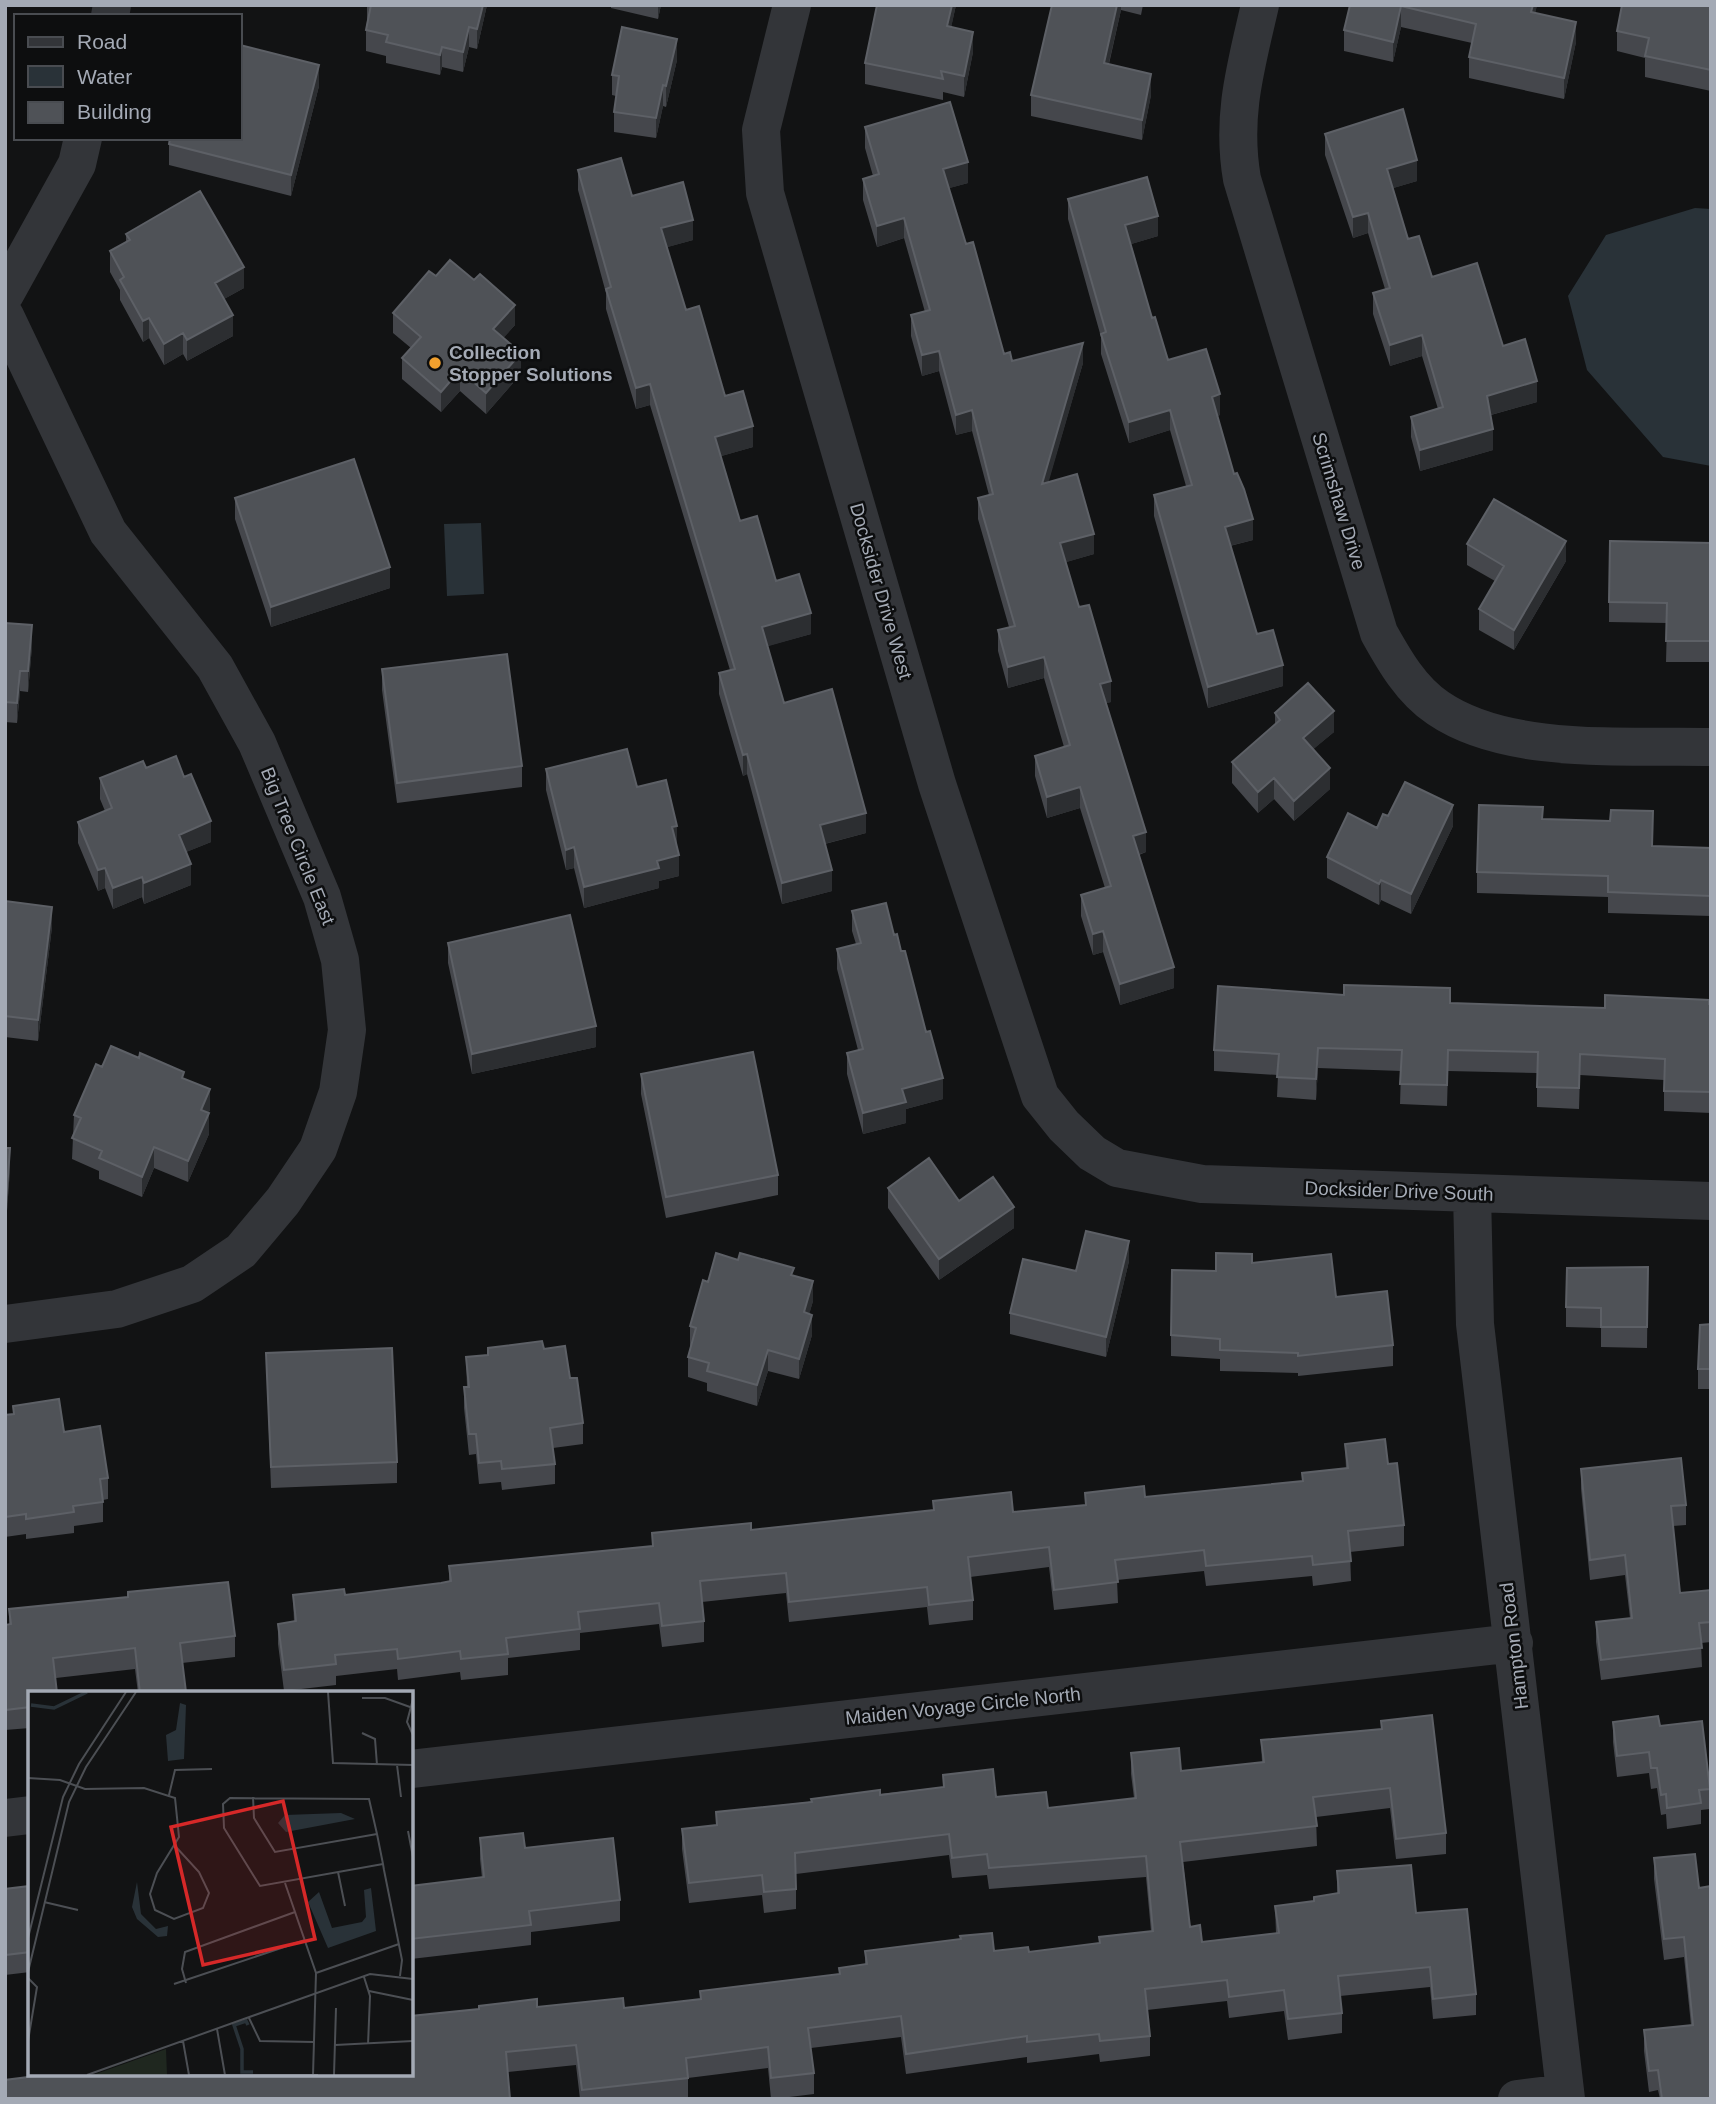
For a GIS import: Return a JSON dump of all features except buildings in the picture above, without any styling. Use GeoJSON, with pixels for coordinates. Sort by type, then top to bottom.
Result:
{"type":"FeatureCollection","features":[{"type":"Feature","properties":{"kind":"street","name":"Docksider Drive West"},"geometry":{"type":"LineString","coordinates":[[792,5],[761,130],[765,193],[937,784],[1040,1096],[1064,1126],[1092,1153]]}},
{"type":"Feature","properties":{"kind":"street","name":"Scrimshaw Drive"},"geometry":{"type":"LineString","coordinates":[[1260,5],[1237,109],[1236,145],[1242,178],[1378,633],[1401,672],[1437,708],[1482,730],[1530,742],[1711,747]]}},
{"type":"Feature","properties":{"kind":"street"},"geometry":{"type":"LineString","coordinates":[[5,294],[77,164],[83,140]]}},
{"type":"Feature","properties":{"kind":"street","name":"Big Tree Circle East"},"geometry":{"type":"LineString","coordinates":[[5,316],[108,532],[215,667],[257,743],[323,897],[340,960],[347,1030],[338,1092],[318,1149],[284,1201],[241,1251],[192,1284],[117,1309],[5,1324]]}},
{"type":"Feature","properties":{"kind":"street","name":"Docksider Drive South"},"geometry":{"type":"LineString","coordinates":[[1092,1153],[1118,1168],[1202,1184],[1711,1201]]}},
{"type":"Feature","properties":{"kind":"street","name":"Hampton Road"},"geometry":{"type":"LineString","coordinates":[[1472,1193],[1475,1324],[1566,2096]]}},
{"type":"Feature","properties":{"kind":"street","name":"Maiden Voyage Circle North"},"geometry":{"type":"LineString","coordinates":[[413,1769],[1514,1643]]}},
{"type":"Feature","properties":{"kind":"street"},"geometry":{"type":"LineString","coordinates":[[5,1818],[28,1815]]}},
{"type":"Feature","properties":{"kind":"street"},"geometry":{"type":"LineString","coordinates":[[1517,2099],[1566,2096]]}},
{"type":"Feature","properties":{"kind":"water"},"geometry":{"type":"Polygon","coordinates":[[[1695,208],[1711,209],[1711,466],[1663,457],[1587,370],[1568,296],[1606,235],[1695,208]]]}},
{"type":"Feature","properties":{"kind":"water"},"geometry":{"type":"Polygon","coordinates":[[[481,523],[484,594],[447,596],[444,524],[481,523]]]}},
{"type":"Feature","properties":{"kind":"place","name":"Collection Stopper Solutions"},"geometry":{"type":"Point","coordinates":[435,363]}}]}
